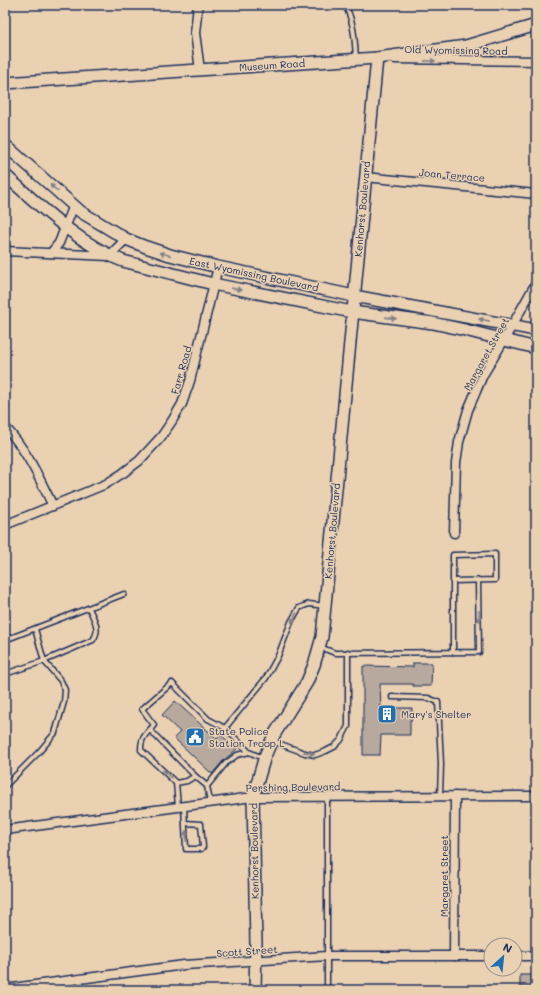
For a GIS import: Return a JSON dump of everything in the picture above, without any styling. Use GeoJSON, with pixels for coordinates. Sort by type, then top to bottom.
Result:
{"type":"FeatureCollection","features":[{"type":"Feature","properties":{"kind":"street"},"geometry":{"type":"LineString","coordinates":[[198,5],[195,33],[200,70]]}},
{"type":"Feature","properties":{"kind":"street","name":"Museum Road"},"geometry":{"type":"LineString","coordinates":[[5,83],[377,58],[466,46],[536,26]]}},
{"type":"Feature","properties":{"kind":"street","name":"Old Wyomissing Road"},"geometry":{"type":"LineString","coordinates":[[377,58],[427,61],[536,61]]}},
{"type":"Feature","properties":{"kind":"street","name":"Kenhorst Boulevard"},"geometry":{"type":"LineString","coordinates":[[255,990],[256,960],[253,797],[264,759],[272,740],[282,720],[307,682],[320,647],[377,58]]}},
{"type":"Feature","properties":{"kind":"street","name":"East Wyomissing Boulevard"},"geometry":{"type":"LineString","coordinates":[[5,145],[74,205],[100,224],[126,239],[146,247],[170,255],[218,267],[354,296],[536,330]]}},
{"type":"Feature","properties":{"kind":"street","name":"East Wyomissing Boulevard"},"geometry":{"type":"LineString","coordinates":[[5,175],[55,218],[109,256],[140,266],[213,284],[352,312],[433,323],[536,348]]}},
{"type":"Feature","properties":{"kind":"street","name":"Joan Terrace"},"geometry":{"type":"LineString","coordinates":[[365,177],[536,194]]}},
{"type":"Feature","properties":{"kind":"street"},"geometry":{"type":"LineString","coordinates":[[51,253],[59,244],[74,205]]}},
{"type":"Feature","properties":{"kind":"street"},"geometry":{"type":"LineString","coordinates":[[5,251],[109,256],[126,239]]}},
{"type":"Feature","properties":{"kind":"street","name":"Farr Road"},"geometry":{"type":"LineString","coordinates":[[5,525],[106,484],[124,473],[144,457],[161,437],[182,404],[190,381],[218,267]]}},
{"type":"Feature","properties":{"kind":"street","name":"Margaret Street"},"geometry":{"type":"LineString","coordinates":[[454,533],[456,464],[462,428],[483,374],[536,283]]}},
{"type":"Feature","properties":{"kind":"street"},"geometry":{"type":"LineString","coordinates":[[5,427],[28,457],[53,506]]}},
{"type":"Feature","properties":{"kind":"street","name":"Margaret Street"},"geometry":{"type":"LineString","coordinates":[[454,956],[455,796]]}},
{"type":"Feature","properties":{"kind":"street","name":"Pershing Boulevard"},"geometry":{"type":"LineString","coordinates":[[5,830],[253,797],[536,796]]}},
{"type":"Feature","properties":{"kind":"street","name":"Scott Street"},"geometry":{"type":"LineString","coordinates":[[5,989],[184,965],[256,960],[327,956],[483,956]]}},
{"type":"Feature","properties":{"kind":"street"},"geometry":{"type":"LineString","coordinates":[[523,956],[536,956]]}},
{"type":"Feature","properties":{"kind":"lane"},"geometry":{"type":"LineString","coordinates":[[345,5],[348,10],[354,35],[356,60]]}},
{"type":"Feature","properties":{"kind":"lane"},"geometry":{"type":"LineString","coordinates":[[453,581],[495,580],[495,554],[453,555],[453,581],[453,652]]}},
{"type":"Feature","properties":{"kind":"lane"},"geometry":{"type":"LineString","coordinates":[[320,647],[335,653],[479,652],[478,581]]}},
{"type":"Feature","properties":{"kind":"lane"},"geometry":{"type":"LineString","coordinates":[[5,640],[124,594]]}},
{"type":"Feature","properties":{"kind":"lane"},"geometry":{"type":"LineString","coordinates":[[225,728],[266,678],[278,656],[291,622],[299,608],[309,604],[325,606]]}},
{"type":"Feature","properties":{"kind":"lane"},"geometry":{"type":"LineString","coordinates":[[5,674],[44,661],[93,640],[97,634],[97,628],[89,608]]}},
{"type":"Feature","properties":{"kind":"lane"},"geometry":{"type":"LineString","coordinates":[[5,786],[39,752],[55,733],[64,702],[65,690],[61,681],[44,661],[35,629]]}},
{"type":"Feature","properties":{"kind":"lane"},"geometry":{"type":"LineString","coordinates":[[272,740],[305,753],[315,754],[334,747],[341,740],[348,726],[348,652]]}},
{"type":"Feature","properties":{"kind":"lane"},"geometry":{"type":"LineString","coordinates":[[185,823],[200,823],[202,826],[204,847],[201,849],[186,849],[185,823],[176,783],[141,750],[141,742],[144,736],[154,725],[142,709],[172,683],[208,719],[225,728],[249,752],[264,759]]}},
{"type":"Feature","properties":{"kind":"lane"},"geometry":{"type":"LineString","coordinates":[[392,697],[428,698],[438,702],[441,764],[440,796]]}},
{"type":"Feature","properties":{"kind":"lane"},"geometry":{"type":"LineString","coordinates":[[150,730],[195,776],[207,786],[210,802]]}},
{"type":"Feature","properties":{"kind":"lane"},"geometry":{"type":"LineString","coordinates":[[207,786],[231,759],[237,755],[249,752]]}},
{"type":"Feature","properties":{"kind":"lane"},"geometry":{"type":"LineString","coordinates":[[176,783],[187,781],[195,776]]}},
{"type":"Feature","properties":{"kind":"lane"},"geometry":{"type":"LineString","coordinates":[[327,797],[327,987]]}},
{"type":"Feature","properties":{"kind":"building","name":"Mary's Shelter"},"geometry":{"type":"Polygon","coordinates":[[[413,663],[432,663],[431,686],[413,686],[413,684],[380,684],[381,708],[412,708],[410,735],[381,735],[380,755],[363,755],[363,666],[413,667],[413,663]]]}},
{"type":"Feature","properties":{"kind":"building","name":"State Police Station Troop L"},"geometry":{"type":"Polygon","coordinates":[[[175,701],[217,739],[221,735],[237,749],[223,761],[212,774],[174,738],[180,732],[162,715],[175,701]]]}},
{"type":"Feature","properties":{"kind":"building"},"geometry":{"type":"Polygon","coordinates":[[[523,975],[536,975],[536,987],[520,987],[520,977],[523,977],[523,975]]]}},
{"type":"Feature","properties":{"kind":"place","name":"Mary's Shelter"},"geometry":{"type":"Point","coordinates":[387,714]}},
{"type":"Feature","properties":{"kind":"place","name":"State Police Station Troop L"},"geometry":{"type":"Point","coordinates":[195,737]}}]}
